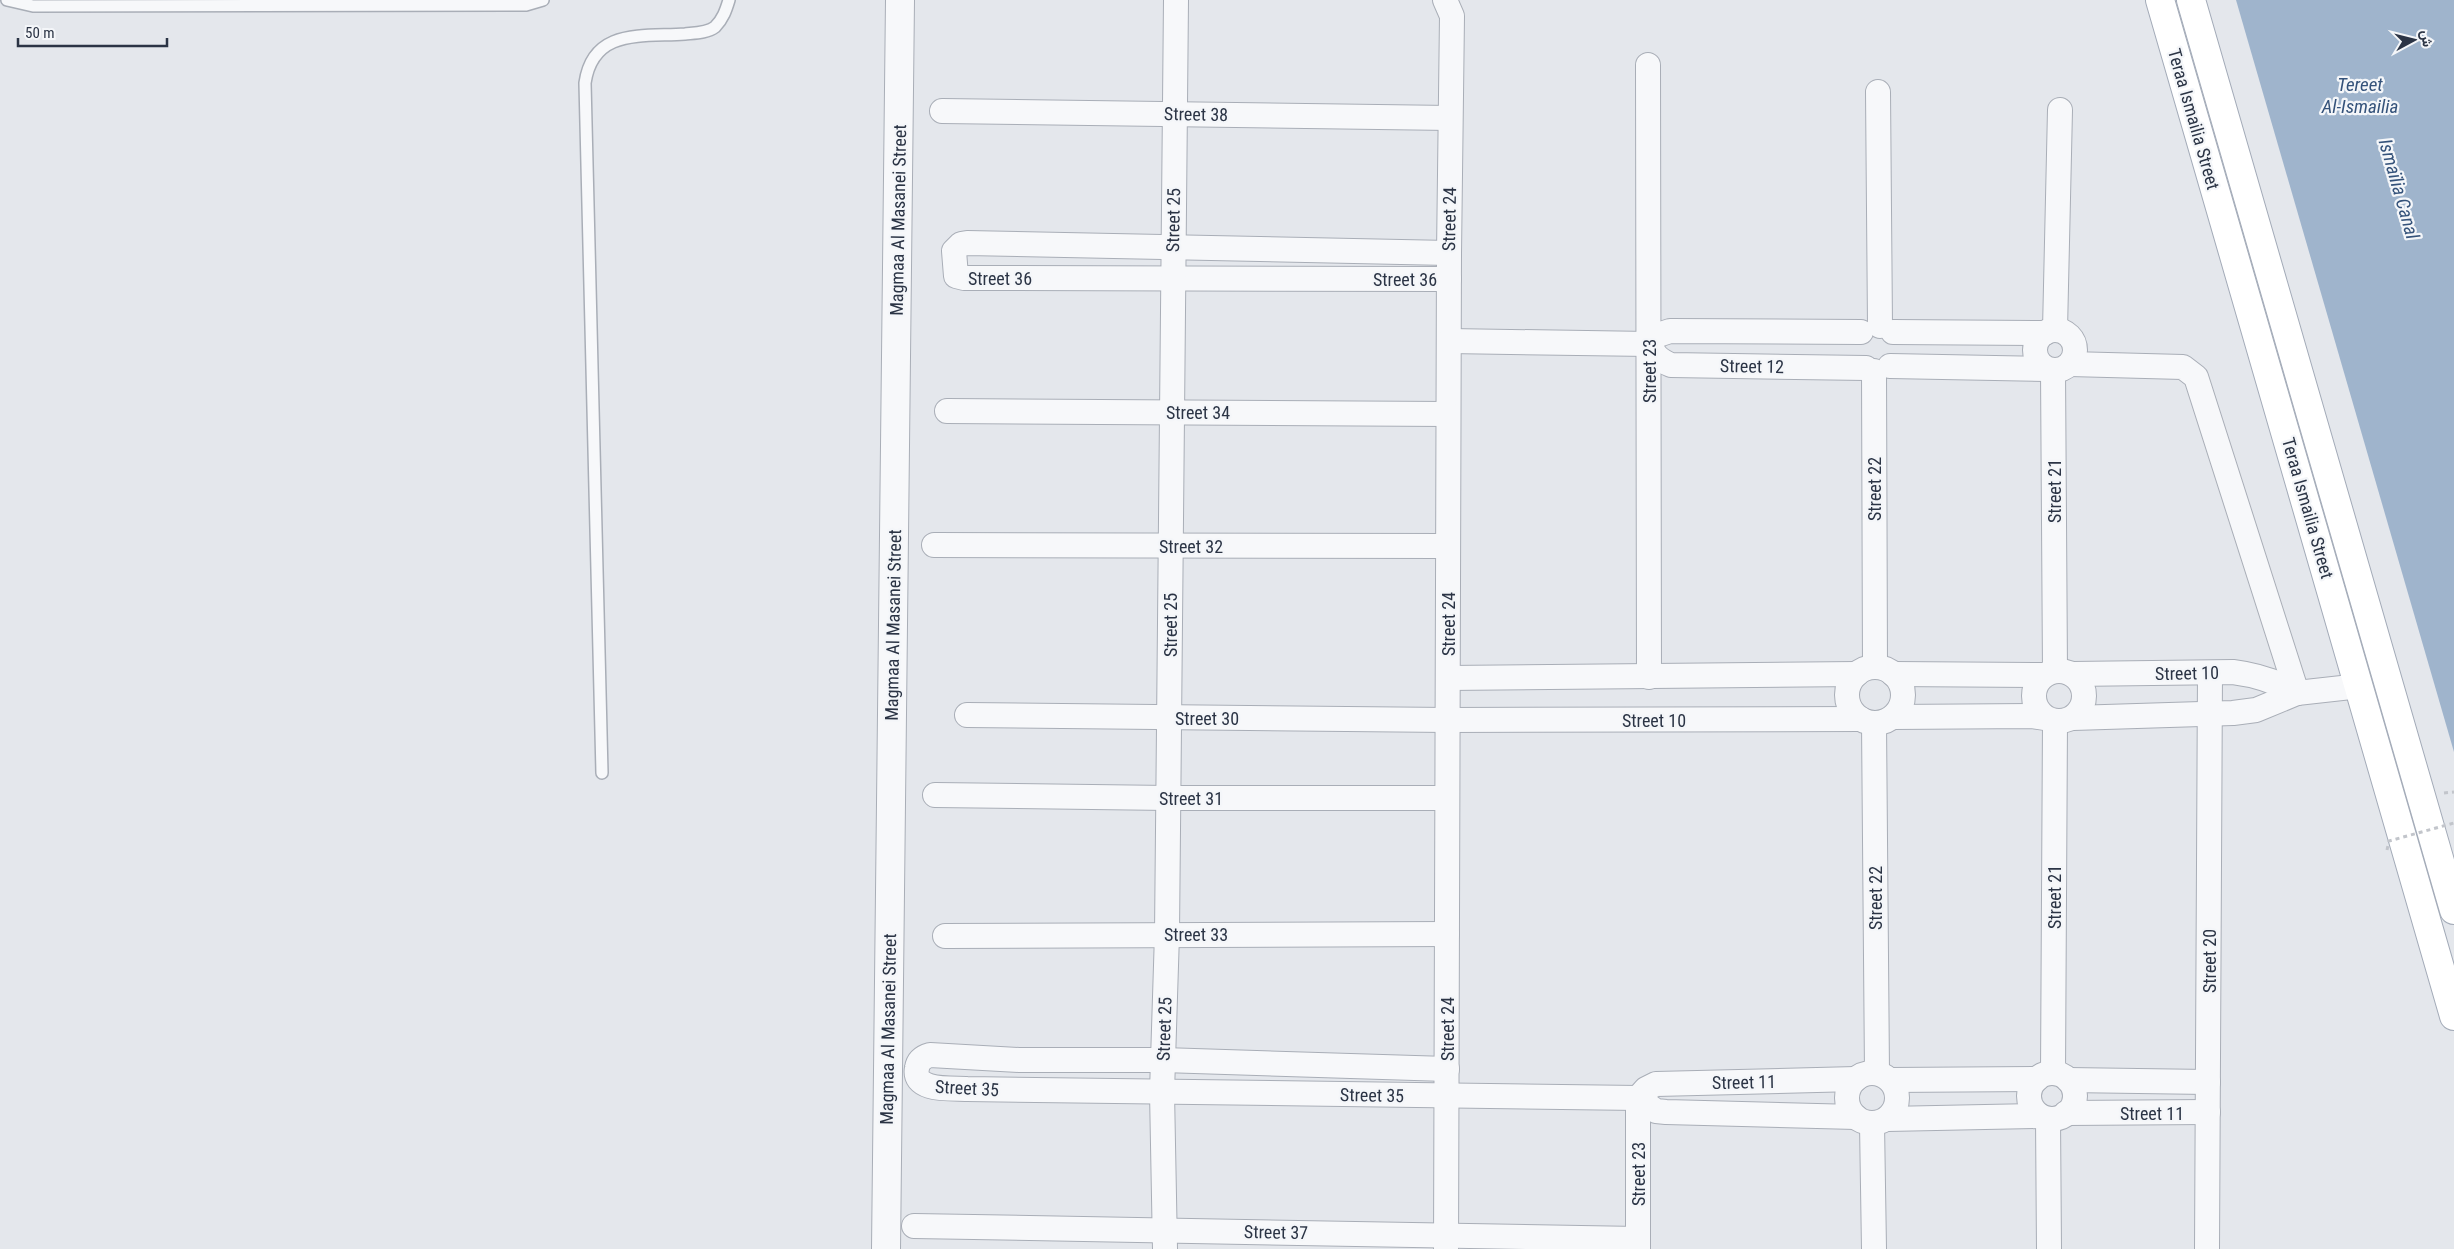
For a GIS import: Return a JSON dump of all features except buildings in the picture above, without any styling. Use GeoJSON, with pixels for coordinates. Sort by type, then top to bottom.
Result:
{"type":"FeatureCollection","features":[{"type":"Feature","properties":{"kind":"main road","name":"Teraa Ismailia Street"},"geometry":{"type":"LineString","coordinates":[[2160,0],[2454,1016]]}},
{"type":"Feature","properties":{"kind":"main road","name":"Teraa Ismailia Street"},"geometry":{"type":"LineString","coordinates":[[2191,0],[2454,910]]}},
{"type":"Feature","properties":{"kind":"street","name":"Magmaa Al Masanei Street"},"geometry":{"type":"LineString","coordinates":[[886,1249],[900,0]]}},
{"type":"Feature","properties":{"kind":"street","name":"Street 25"},"geometry":{"type":"LineString","coordinates":[[1165,1240],[1162,1092],[1167,934],[1176,0]]}},
{"type":"Feature","properties":{"kind":"street","name":"Street 24"},"geometry":{"type":"LineString","coordinates":[[1445,0],[1452,16],[1448,414],[1446,1242]]}},
{"type":"Feature","properties":{"kind":"street","name":"Street 23"},"geometry":{"type":"LineString","coordinates":[[1648,65],[1649,677]]}},
{"type":"Feature","properties":{"kind":"street"},"geometry":{"type":"LineString","coordinates":[[1878,92],[1878,330]]}},
{"type":"Feature","properties":{"kind":"street"},"geometry":{"type":"LineString","coordinates":[[2050,331],[2060,110]]}},
{"type":"Feature","properties":{"kind":"street","name":"Street 38"},"geometry":{"type":"LineString","coordinates":[[942,111],[1450,118]]}},
{"type":"Feature","properties":{"kind":"street","name":"Street 36"},"geometry":{"type":"LineString","coordinates":[[1449,253],[967,243],[961,244],[954,251],[954,272],[956,276],[964,278],[1449,279]]}},
{"type":"Feature","properties":{"kind":"street","name":"Street 12"},"geometry":{"type":"LineString","coordinates":[[1449,341],[1648,344],[1658,336],[1676,330],[2050,331]]}},
{"type":"Feature","properties":{"kind":"street"},"geometry":{"type":"LineString","coordinates":[[1878,330],[1897,338],[1898,353],[1877,368],[1855,355],[1856,338],[1878,330]]}},
{"type":"Feature","properties":{"kind":"street"},"geometry":{"type":"LineString","coordinates":[[2050,331],[2063,331],[2074,342],[2074,358],[2056,368],[2036,358],[2036,344],[2050,331]]}},
{"type":"Feature","properties":{"kind":"street","name":"Street 12"},"geometry":{"type":"LineString","coordinates":[[1648,344],[1653,354],[1661,361],[1671,365],[1877,368],[2183,367],[2190,371],[2199,384],[2297,692]]}},
{"type":"Feature","properties":{"kind":"street","name":"Street 22"},"geometry":{"type":"LineString","coordinates":[[1875,672],[1877,368]]}},
{"type":"Feature","properties":{"kind":"street","name":"Street 21"},"geometry":{"type":"LineString","coordinates":[[2056,368],[2057,673]]}},
{"type":"Feature","properties":{"kind":"street","name":"Street 34"},"geometry":{"type":"LineString","coordinates":[[947,411],[1448,414]]}},
{"type":"Feature","properties":{"kind":"street","name":"Street 32"},"geometry":{"type":"LineString","coordinates":[[934,545],[1448,546]]}},
{"type":"Feature","properties":{"kind":"street","name":"Street 10"},"geometry":{"type":"LineString","coordinates":[[1448,678],[1649,677],[1875,672],[2210,672],[2256,674],[2277,681],[2297,692]]}},
{"type":"Feature","properties":{"kind":"street"},"geometry":{"type":"LineString","coordinates":[[1875,672],[1900,681],[1903,691],[1903,700],[1876,720],[1853,713],[1848,703],[1847,692],[1850,682],[1875,672]]}},
{"type":"Feature","properties":{"kind":"street","name":"Street 20"},"geometry":{"type":"LineString","coordinates":[[2207,1249],[2210,672]]}},
{"type":"Feature","properties":{"kind":"street"},"geometry":{"type":"LineString","coordinates":[[2057,673],[2080,681],[2084,691],[2084,701],[2080,710],[2058,719],[2038,711],[2034,702],[2033,692],[2037,683],[2057,673]]}},
{"type":"Feature","properties":{"kind":"street","name":"Street 10"},"geometry":{"type":"LineString","coordinates":[[1448,720],[1876,720],[2032,716],[2058,719],[2256,710],[2297,692],[2360,686]]}},
{"type":"Feature","properties":{"kind":"street","name":"Street 30"},"geometry":{"type":"LineString","coordinates":[[967,715],[1448,720]]}},
{"type":"Feature","properties":{"kind":"street","name":"Street 21"},"geometry":{"type":"LineString","coordinates":[[2053,1078],[2058,719]]}},
{"type":"Feature","properties":{"kind":"street","name":"Street 22"},"geometry":{"type":"LineString","coordinates":[[1874,1077],[1876,720]]}},
{"type":"Feature","properties":{"kind":"street","name":"Street 31"},"geometry":{"type":"LineString","coordinates":[[935,795],[1168,798],[1447,798]]}},
{"type":"Feature","properties":{"kind":"street","name":"Street 33"},"geometry":{"type":"LineString","coordinates":[[945,936],[1447,934]]}},
{"type":"Feature","properties":{"kind":"street","name":"Street 35"},"geometry":{"type":"LineString","coordinates":[[1447,1069],[1163,1060],[1019,1060],[930,1055],[924,1056],[917,1068],[920,1082],[932,1086],[1447,1097]]}},
{"type":"Feature","properties":{"kind":"street"},"geometry":{"type":"LineString","coordinates":[[1874,1077],[1896,1087],[1898,1096],[1897,1105],[1872,1120],[1848,1103],[1847,1094],[1874,1077]]}},
{"type":"Feature","properties":{"kind":"street","name":"Street 11"},"geometry":{"type":"LineString","coordinates":[[2208,1082],[2053,1078],[1874,1077],[1656,1084],[1638,1098],[1656,1111],[1666,1112],[1872,1120],[2208,1112]]}},
{"type":"Feature","properties":{"kind":"street"},"geometry":{"type":"LineString","coordinates":[[2053,1078],[2074,1094],[2071,1108],[2052,1116],[2030,1102],[2029,1094],[2053,1078]]}},
{"type":"Feature","properties":{"kind":"street"},"geometry":{"type":"LineString","coordinates":[[1447,1097],[1638,1098]]}},
{"type":"Feature","properties":{"kind":"street","name":"Street 23"},"geometry":{"type":"LineString","coordinates":[[1638,1098],[1638,1244]]}},
{"type":"Feature","properties":{"kind":"street"},"geometry":{"type":"LineString","coordinates":[[2049,1249],[2052,1116]]}},
{"type":"Feature","properties":{"kind":"street"},"geometry":{"type":"LineString","coordinates":[[1872,1120],[1874,1249]]}},
{"type":"Feature","properties":{"kind":"street","name":"Street 37"},"geometry":{"type":"LineString","coordinates":[[914,1226],[1165,1240],[1638,1244]]}},
{"type":"Feature","properties":{"kind":"lane"},"geometry":{"type":"LineString","coordinates":[[7,0],[33,6],[53,6],[526,5],[543,0]]}},
{"type":"Feature","properties":{"kind":"lane"},"geometry":{"type":"LineString","coordinates":[[602,773],[586,73],[591,60],[600,48],[622,38],[699,33],[713,28],[725,13],[729,0]]}},
{"type":"Feature","properties":{"kind":"path"},"geometry":{"type":"LineString","coordinates":[[2446,792],[2454,792]]}},
{"type":"Feature","properties":{"kind":"path"},"geometry":{"type":"LineString","coordinates":[[2387,850],[2389,841],[2454,823]]}},
{"type":"Feature","properties":{"kind":"water","name":"Tereet Al-Ismailia"},"geometry":{"type":"Polygon","coordinates":[[[2236,0],[2454,0],[2454,752],[2236,0]]]}},
{"type":"Feature","properties":{"kind":"water label","name":"Ismaïlia Canal"},"geometry":{"type":"Point","coordinates":[2399,189]}}]}
